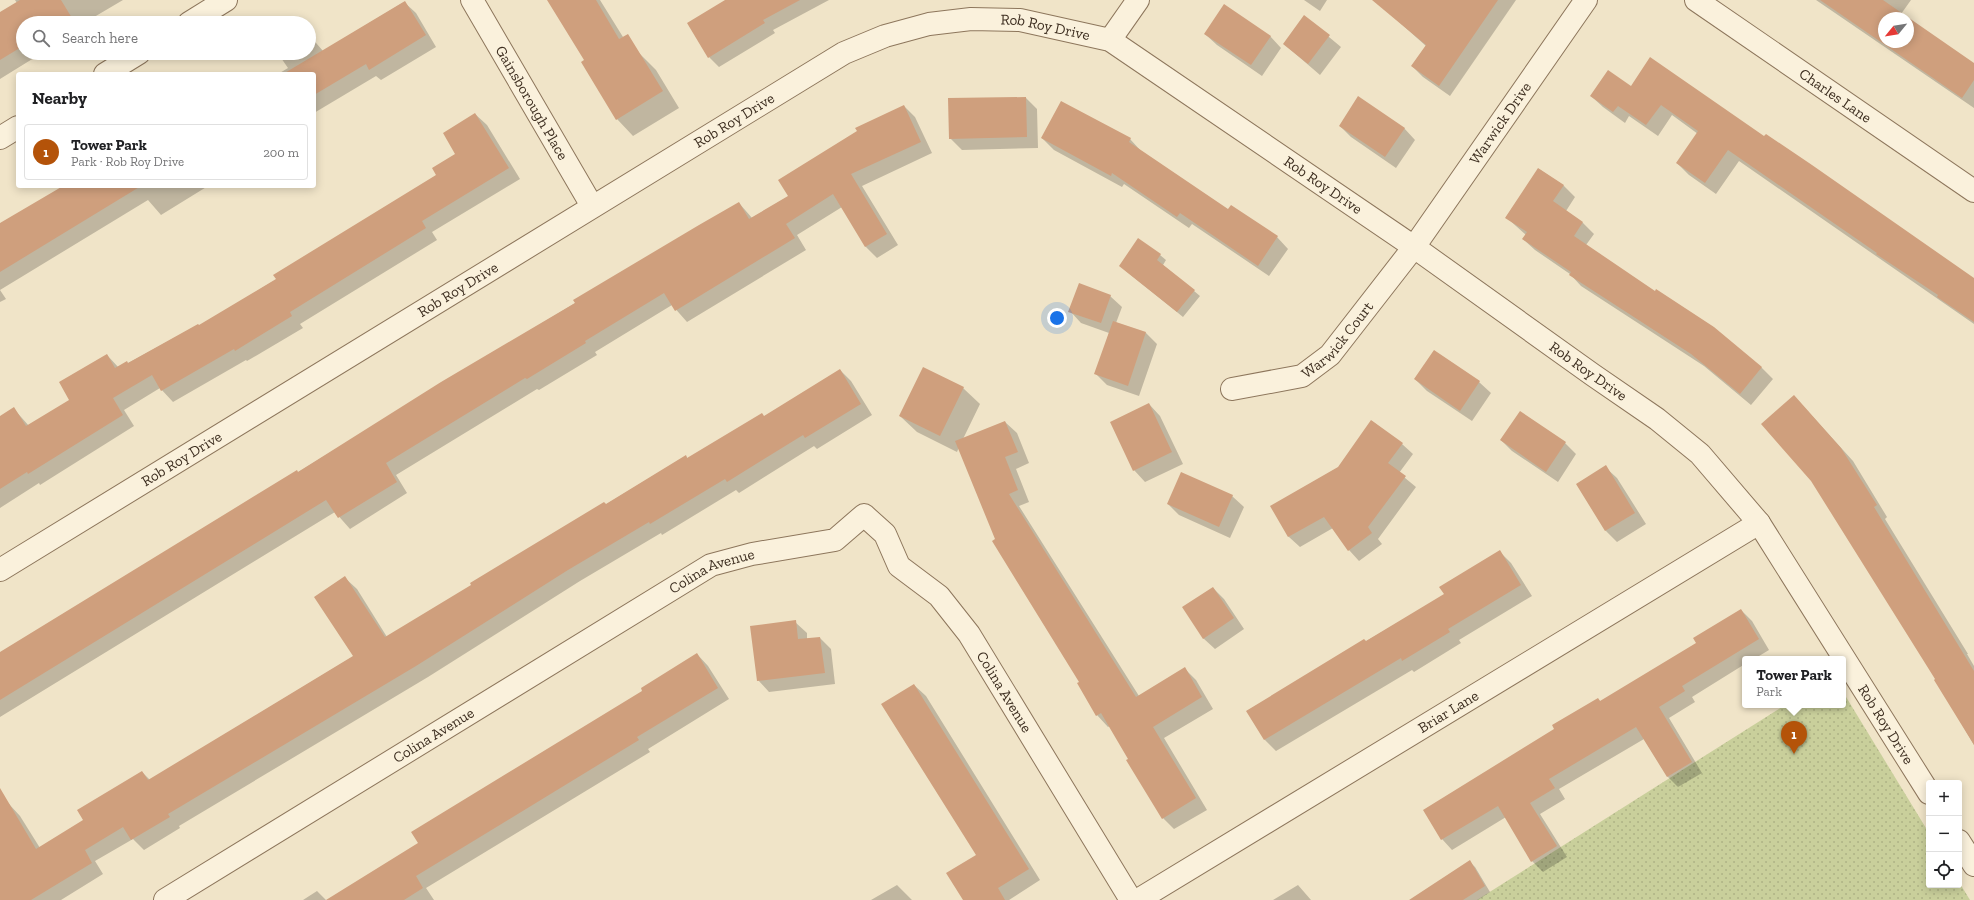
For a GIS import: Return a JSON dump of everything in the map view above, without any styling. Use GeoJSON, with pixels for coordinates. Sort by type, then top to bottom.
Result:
{"type":"FeatureCollection","features":[{"type":"Feature","properties":{"kind":"street"},"geometry":{"type":"LineString","coordinates":[[200,16],[226,0]]}},
{"type":"Feature","properties":{"kind":"street","name":"Gainsborough Place"},"geometry":{"type":"LineString","coordinates":[[472,0],[592,206]]}},
{"type":"Feature","properties":{"kind":"street"},"geometry":{"type":"LineString","coordinates":[[1110,40],[1138,0]]}},
{"type":"Feature","properties":{"kind":"street","name":"Warwick Drive"},"geometry":{"type":"LineString","coordinates":[[1414,247],[1586,0]]}},
{"type":"Feature","properties":{"kind":"street","name":"Charles Lane"},"geometry":{"type":"LineString","coordinates":[[1696,0],[1974,191]]}},
{"type":"Feature","properties":{"kind":"street","name":"Rob Roy Drive"},"geometry":{"type":"LineString","coordinates":[[0,570],[844,53],[885,36],[929,24],[978,19],[1020,20],[1110,40],[1414,247],[1593,375],[1658,419],[1700,454],[1759,523],[1843,656]]}},
{"type":"Feature","properties":{"kind":"street"},"geometry":{"type":"LineString","coordinates":[[108,72],[128,60]]}},
{"type":"Feature","properties":{"kind":"street"},"geometry":{"type":"LineString","coordinates":[[0,138],[16,128]]}},
{"type":"Feature","properties":{"kind":"street","name":"Warwick Court"},"geometry":{"type":"LineString","coordinates":[[1232,389],[1302,376],[1330,356],[1414,247]]}},
{"type":"Feature","properties":{"kind":"street","name":"Colina Avenue"},"geometry":{"type":"LineString","coordinates":[[165,900],[711,565],[752,554],[835,540],[864,515],[885,534],[899,566],[939,596],[969,634],[1131,900]]}},
{"type":"Feature","properties":{"kind":"street","name":"Briar Lane"},"geometry":{"type":"LineString","coordinates":[[1138,900],[1759,523]]}},
{"type":"Feature","properties":{"kind":"street","name":"Rob Roy Drive"},"geometry":{"type":"LineString","coordinates":[[1846,661],[1926,788]]}},
{"type":"Feature","properties":{"kind":"street"},"geometry":{"type":"LineString","coordinates":[[1962,846],[1974,865]]}},
{"type":"Feature","properties":{"kind":"green space"},"geometry":{"type":"Polygon","coordinates":[[[1846,697],[1926,828],[1926,888],[1962,887],[1970,900],[1477,900],[1780,708],[1846,708],[1846,697]]]}},
{"type":"Feature","properties":{"kind":"building"},"geometry":{"type":"Polygon","coordinates":[[[20,0],[61,0],[71,16],[16,16],[16,50],[0,60],[0,12],[20,0]]]}},
{"type":"Feature","properties":{"kind":"building"},"geometry":{"type":"Polygon","coordinates":[[[547,0],[596,0],[619,39],[628,34],[663,91],[616,120],[581,62],[584,60],[547,0]]]}},
{"type":"Feature","properties":{"kind":"building"},"geometry":{"type":"Polygon","coordinates":[[[725,0],[800,0],[763,20],[765,23],[708,58],[687,23],[725,0]]]}},
{"type":"Feature","properties":{"kind":"building"},"geometry":{"type":"Polygon","coordinates":[[[1372,0],[1498,0],[1439,86],[1411,66],[1426,45],[1372,0]]]}},
{"type":"Feature","properties":{"kind":"building"},"geometry":{"type":"Polygon","coordinates":[[[1820,0],[1883,0],[1900,12],[1878,12],[1878,40],[1820,0]]]}},
{"type":"Feature","properties":{"kind":"building"},"geometry":{"type":"Polygon","coordinates":[[[405,1],[426,35],[369,70],[366,64],[316,94],[316,72],[286,72],[306,60],[316,60],[316,54],[405,1]]]}},
{"type":"Feature","properties":{"kind":"building"},"geometry":{"type":"Polygon","coordinates":[[[1224,4],[1271,36],[1251,65],[1204,34],[1224,4]]]}},
{"type":"Feature","properties":{"kind":"building"},"geometry":{"type":"Polygon","coordinates":[[[1304,15],[1330,35],[1308,64],[1283,44],[1304,15]]]}},
{"type":"Feature","properties":{"kind":"building"},"geometry":{"type":"Polygon","coordinates":[[[1914,21],[1974,63],[1974,80],[1962,98],[1890,48],[1914,48],[1914,21]]]}},
{"type":"Feature","properties":{"kind":"building"},"geometry":{"type":"Polygon","coordinates":[[[1650,57],[1764,136],[1766,134],[1812,165],[1974,278],[1974,322],[1937,297],[1938,295],[1876,254],[1877,253],[1728,150],[1705,183],[1676,163],[1698,131],[1661,105],[1646,125],[1618,106],[1613,112],[1590,96],[1608,70],[1631,86],[1650,57]]]}},
{"type":"Feature","properties":{"kind":"building"},"geometry":{"type":"Polygon","coordinates":[[[1358,96],[1405,128],[1385,157],[1339,126],[1358,96]]]}},
{"type":"Feature","properties":{"kind":"building"},"geometry":{"type":"Polygon","coordinates":[[[1026,97],[1027,137],[949,139],[948,98],[1026,97]]]}},
{"type":"Feature","properties":{"kind":"building"},"geometry":{"type":"Polygon","coordinates":[[[1061,101],[1131,138],[1129,142],[1228,209],[1231,205],[1278,236],[1258,266],[1180,213],[1177,217],[1112,173],[1111,176],[1041,138],[1061,101]]]}},
{"type":"Feature","properties":{"kind":"building"},"geometry":{"type":"Polygon","coordinates":[[[904,105],[921,142],[851,174],[887,234],[865,247],[833,194],[786,224],[795,238],[675,311],[664,293],[585,341],[586,343],[527,379],[525,378],[386,463],[397,482],[338,518],[326,500],[0,700],[0,652],[297,470],[298,472],[441,382],[575,303],[573,300],[699,225],[739,202],[749,219],[788,196],[778,180],[857,131],[855,128],[904,105]]]}},
{"type":"Feature","properties":{"kind":"building"},"geometry":{"type":"Polygon","coordinates":[[[475,113],[509,168],[422,221],[426,228],[290,312],[292,316],[235,351],[234,349],[161,391],[152,375],[113,398],[123,415],[28,474],[27,472],[0,489],[0,416],[14,407],[26,426],[69,400],[59,382],[107,354],[115,368],[127,361],[128,363],[198,324],[199,325],[276,279],[273,275],[436,175],[432,168],[455,154],[443,133],[475,113]]]}},
{"type":"Feature","properties":{"kind":"building"},"geometry":{"type":"Polygon","coordinates":[[[1538,168],[1564,185],[1553,201],[1583,222],[1574,236],[1655,291],[1656,289],[1714,327],[1762,367],[1740,394],[1691,354],[1569,275],[1571,272],[1522,239],[1527,232],[1505,218],[1538,168]]]}},
{"type":"Feature","properties":{"kind":"building"},"geometry":{"type":"Polygon","coordinates":[[[60,188],[138,188],[0,272],[0,223],[60,188]]]}},
{"type":"Feature","properties":{"kind":"building"},"geometry":{"type":"Polygon","coordinates":[[[1138,238],[1161,254],[1157,260],[1195,290],[1177,312],[1119,266],[1138,238]]]}},
{"type":"Feature","properties":{"kind":"building"},"geometry":{"type":"Polygon","coordinates":[[[1079,283],[1111,295],[1101,323],[1068,312],[1079,283]]]}},
{"type":"Feature","properties":{"kind":"building"},"geometry":{"type":"Polygon","coordinates":[[[1113,321],[1146,332],[1128,386],[1094,374],[1113,321]]]}},
{"type":"Feature","properties":{"kind":"building"},"geometry":{"type":"Polygon","coordinates":[[[1434,350],[1480,381],[1460,411],[1414,379],[1434,350]]]}},
{"type":"Feature","properties":{"kind":"building"},"geometry":{"type":"Polygon","coordinates":[[[923,367],[964,387],[940,436],[899,416],[923,367]]]}},
{"type":"Feature","properties":{"kind":"building"},"geometry":{"type":"Polygon","coordinates":[[[840,369],[861,404],[805,438],[803,435],[727,482],[725,479],[650,524],[649,522],[568,570],[416,666],[168,814],[170,817],[131,840],[123,827],[85,850],[92,863],[31,900],[0,900],[0,788],[36,849],[83,820],[77,810],[142,771],[148,780],[353,656],[314,597],[345,576],[385,637],[471,585],[470,583],[604,502],[606,504],[686,455],[687,458],[762,413],[764,416],[840,369]]]}},
{"type":"Feature","properties":{"kind":"building"},"geometry":{"type":"Polygon","coordinates":[[[1794,395],[1841,448],[1877,505],[1874,507],[1974,671],[1974,745],[1934,680],[1935,679],[1811,481],[1761,424],[1794,395]]]}},
{"type":"Feature","properties":{"kind":"building"},"geometry":{"type":"Polygon","coordinates":[[[1149,403],[1172,452],[1133,471],[1110,422],[1149,403]]]}},
{"type":"Feature","properties":{"kind":"building"},"geometry":{"type":"Polygon","coordinates":[[[1520,411],[1566,442],[1546,472],[1500,440],[1520,411]]]}},
{"type":"Feature","properties":{"kind":"building"},"geometry":{"type":"Polygon","coordinates":[[[1371,420],[1403,443],[1388,463],[1406,476],[1368,527],[1372,533],[1348,551],[1324,517],[1288,537],[1270,506],[1338,467],[1371,420]]]}},
{"type":"Feature","properties":{"kind":"building"},"geometry":{"type":"Polygon","coordinates":[[[1005,421],[1018,452],[1005,457],[1018,490],[1009,494],[1136,697],[1185,667],[1202,697],[1153,727],[1196,798],[1162,819],[1126,760],[1128,759],[1101,713],[1096,716],[1077,683],[1079,682],[992,541],[995,539],[955,441],[1005,421]]]}},
{"type":"Feature","properties":{"kind":"building"},"geometry":{"type":"Polygon","coordinates":[[[1606,465],[1635,513],[1605,531],[1576,484],[1606,465]]]}},
{"type":"Feature","properties":{"kind":"building"},"geometry":{"type":"Polygon","coordinates":[[[1181,472],[1233,495],[1219,527],[1167,504],[1181,472]]]}},
{"type":"Feature","properties":{"kind":"building"},"geometry":{"type":"Polygon","coordinates":[[[1500,550],[1521,585],[1448,629],[1450,632],[1402,661],[1401,658],[1264,740],[1246,711],[1364,639],[1366,641],[1444,594],[1439,587],[1500,550]]]}},
{"type":"Feature","properties":{"kind":"building"},"geometry":{"type":"Polygon","coordinates":[[[1213,587],[1234,618],[1203,639],[1182,607],[1213,587]]]}},
{"type":"Feature","properties":{"kind":"building"},"geometry":{"type":"Polygon","coordinates":[[[1741,609],[1759,639],[1682,686],[1685,691],[1659,707],[1692,762],[1667,777],[1636,727],[1549,779],[1555,788],[1530,803],[1557,846],[1531,862],[1498,806],[1441,840],[1423,810],[1554,729],[1552,725],[1598,698],[1600,701],[1696,643],[1693,638],[1741,609]]]}},
{"type":"Feature","properties":{"kind":"building"},"geometry":{"type":"Polygon","coordinates":[[[796,620],[798,639],[820,637],[825,673],[757,681],[750,626],[796,620]]]}},
{"type":"Feature","properties":{"kind":"building"},"geometry":{"type":"Polygon","coordinates":[[[697,653],[718,688],[637,737],[639,740],[416,876],[423,888],[404,900],[326,900],[418,843],[411,832],[642,691],[641,688],[697,653]]]}},
{"type":"Feature","properties":{"kind":"building"},"geometry":{"type":"Polygon","coordinates":[[[914,684],[1029,869],[998,888],[1005,900],[963,900],[946,873],[976,855],[881,704],[914,684]]]}},
{"type":"Feature","properties":{"kind":"building"},"geometry":{"type":"Polygon","coordinates":[[[1470,860],[1485,886],[1463,900],[1409,900],[1470,860]]]}},
{"type":"Feature","properties":{"kind":"place","name":"Tower Park"},"geometry":{"type":"Point","coordinates":[1794,754]}}]}
